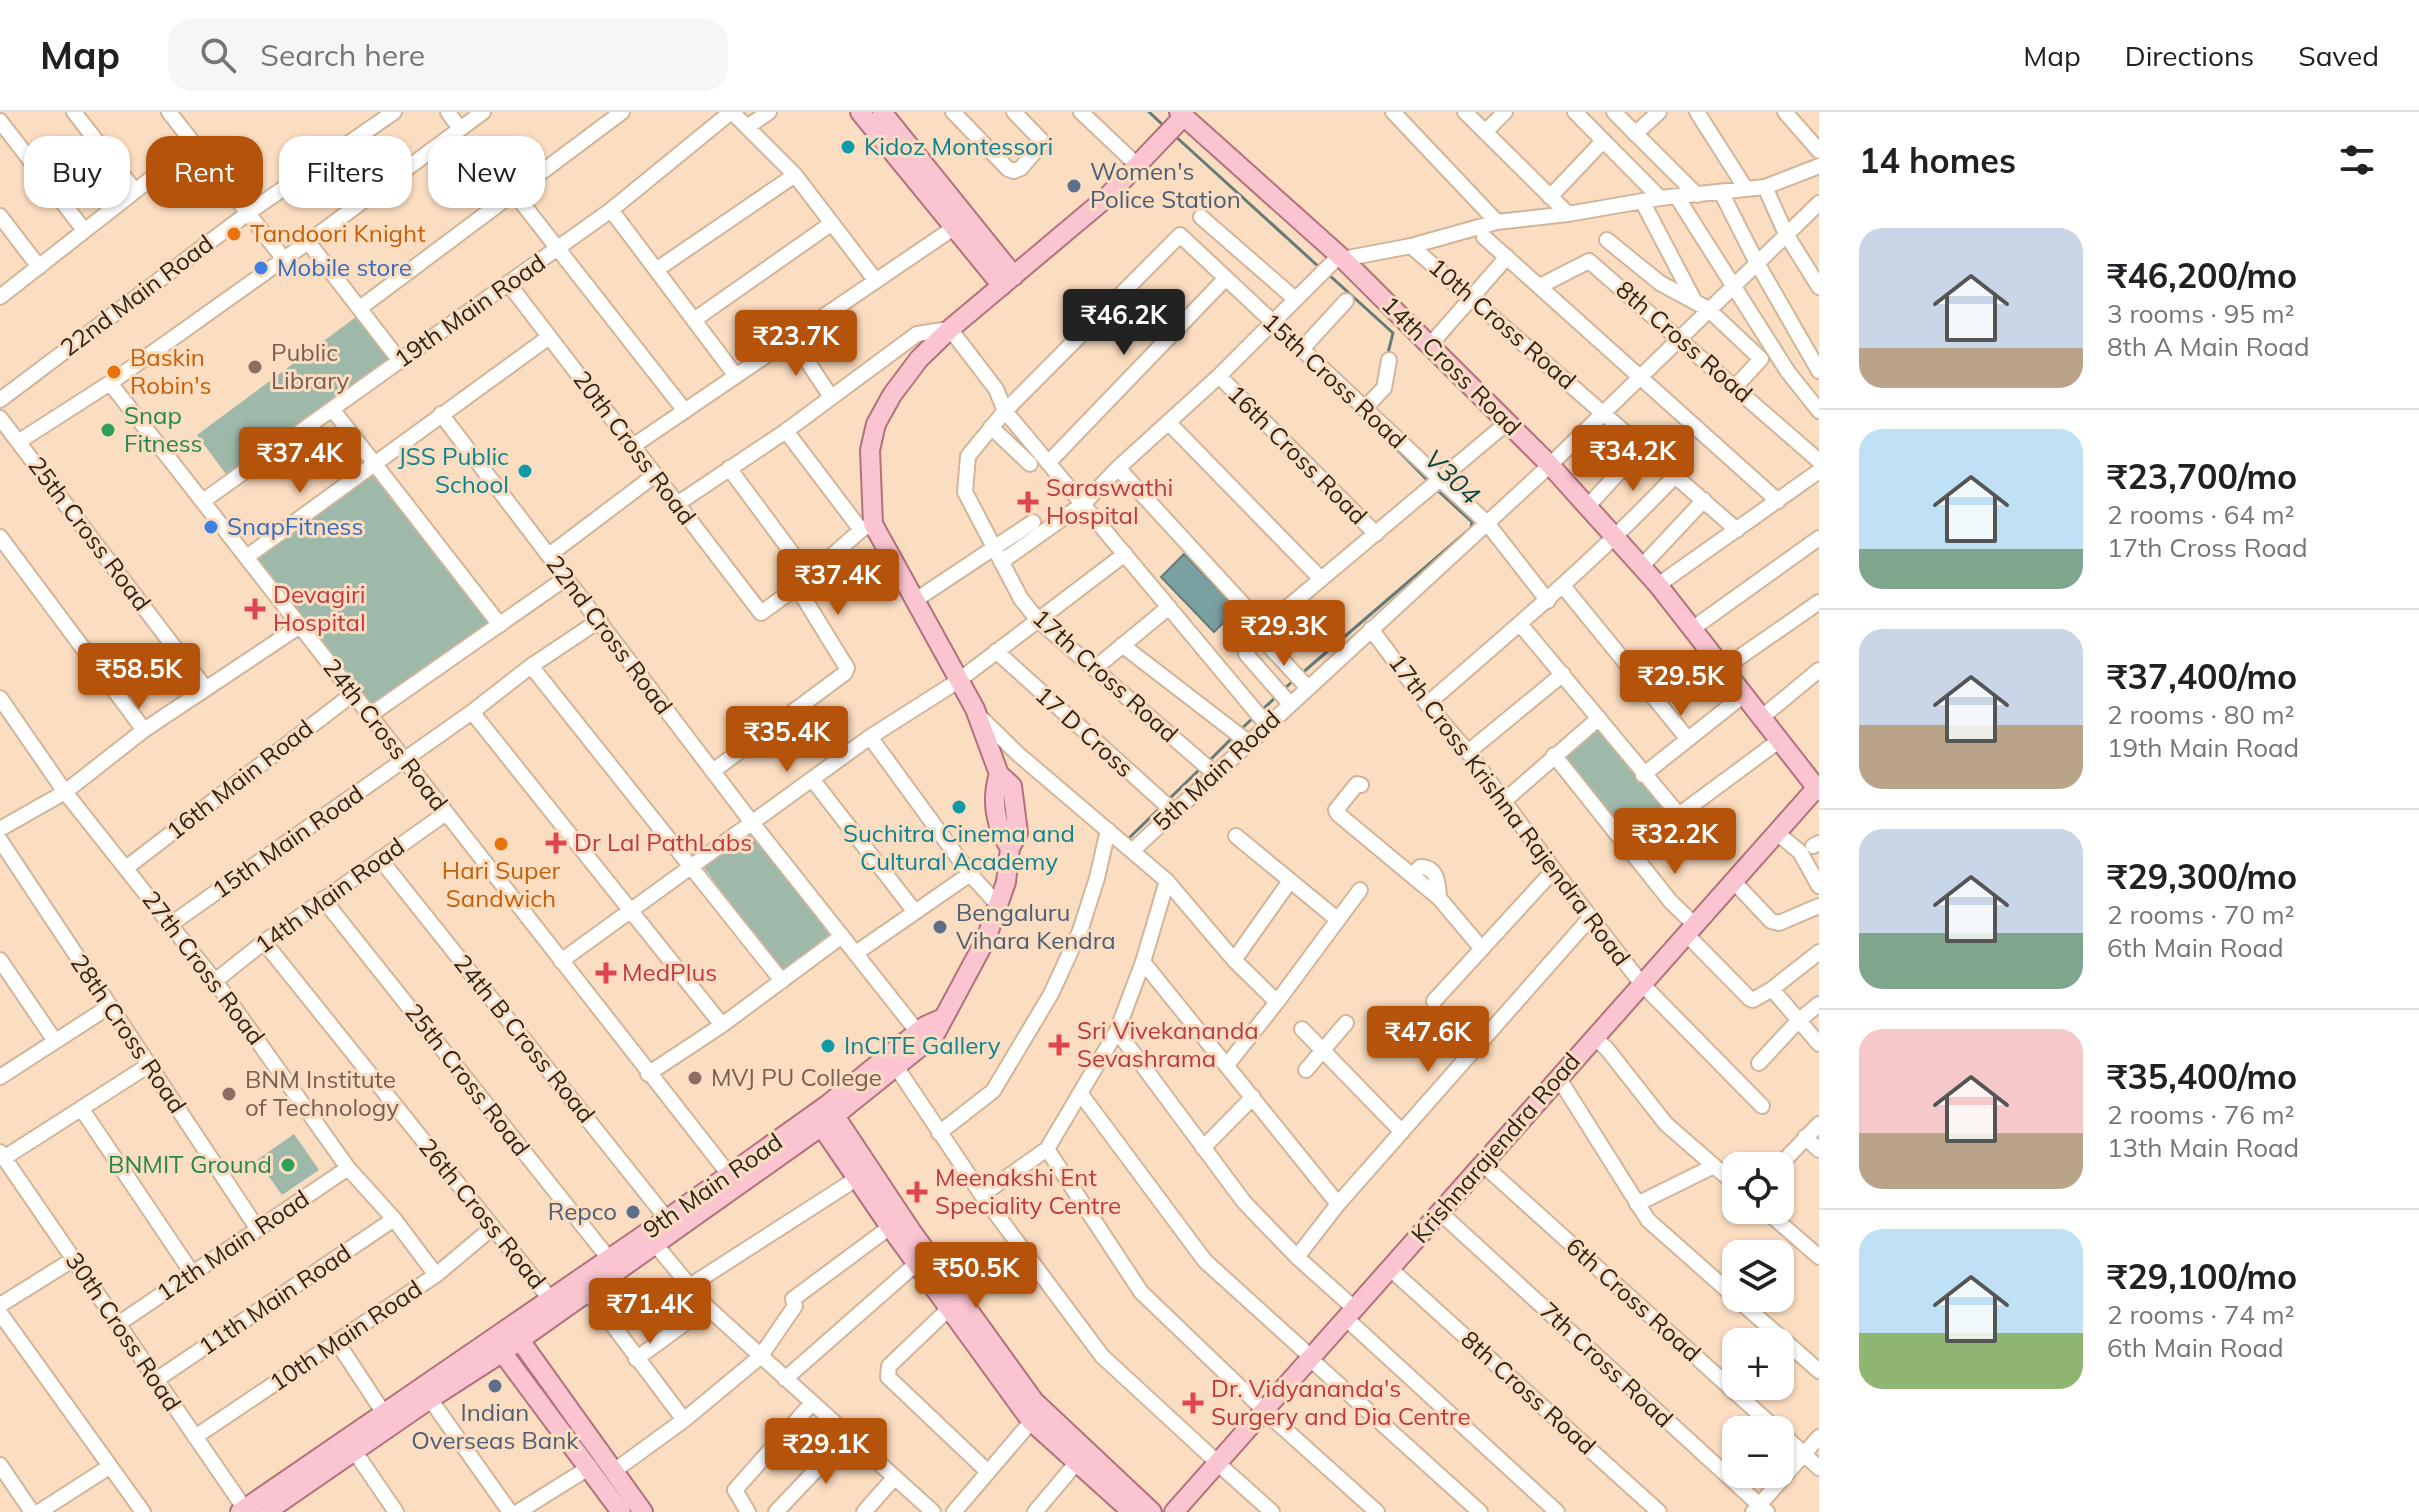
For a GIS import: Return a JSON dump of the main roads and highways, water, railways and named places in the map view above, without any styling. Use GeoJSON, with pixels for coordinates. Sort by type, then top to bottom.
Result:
{"type":"FeatureCollection","features":[{"type":"Feature","properties":{"kind":"main road"},"geometry":{"type":"LineString","coordinates":[[860,112],[955,227],[1015,275]]}},
{"type":"Feature","properties":{"kind":"main road"},"geometry":{"type":"LineString","coordinates":[[882,112],[1015,275]]}},
{"type":"Feature","properties":{"kind":"main road","name":"9th Main Road"},"geometry":{"type":"LineString","coordinates":[[824,1116],[943,1018],[974,966],[999,906],[1006,882],[1010,848],[1018,833],[1012,786],[998,770],[977,714],[914,601],[867,527],[870,450],[876,424],[892,395],[919,359],[950,329],[1106,198],[1176,123]]}},
{"type":"Feature","properties":{"kind":"main road","name":"14th Cross Road"},"geometry":{"type":"LineString","coordinates":[[1176,123],[1332,264],[1430,345],[1550,465],[1658,585],[1818,791]]}},
{"type":"Feature","properties":{"kind":"main road"},"geometry":{"type":"LineString","coordinates":[[1693,932],[1783,838],[1818,791]]}},
{"type":"Feature","properties":{"kind":"main road"},"geometry":{"type":"LineString","coordinates":[[1186,1512],[1267,1413],[1446,1218],[1563,1085],[1644,986],[1818,791]]}},
{"type":"Feature","properties":{"kind":"main road","name":"9th Main Road"},"geometry":{"type":"LineString","coordinates":[[556,1306],[588,1292],[655,1244],[733,1180],[897,1068],[922,1038]]}},
{"type":"Feature","properties":{"kind":"main road","name":"Krishnarajendra Road"},"geometry":{"type":"LineString","coordinates":[[1353,1316],[1597,1040]]}},
{"type":"Feature","properties":{"kind":"main road"},"geometry":{"type":"LineString","coordinates":[[824,1116],[856,1179],[917,1263],[954,1303]]}},
{"type":"Feature","properties":{"kind":"main road"},"geometry":{"type":"LineString","coordinates":[[824,1116],[1036,1415],[1077,1462],[1132,1512]]}},
{"type":"Feature","properties":{"kind":"main road","name":"9th Main Road"},"geometry":{"type":"LineString","coordinates":[[266,1512],[430,1399],[667,1219],[733,1180]]}},
{"type":"Feature","properties":{"kind":"main road"},"geometry":{"type":"LineString","coordinates":[[515,1333],[643,1512]]}},
{"type":"Feature","properties":{"kind":"main road"},"geometry":{"type":"LineString","coordinates":[[497,1346],[621,1512]]}},
{"type":"Feature","properties":{"kind":"main road","name":"9th Main Road"},"geometry":{"type":"LineString","coordinates":[[243,1511],[383,1412],[497,1346]]}},
{"type":"Feature","properties":{"kind":"main road"},"geometry":{"type":"LineString","coordinates":[[1036,1415],[1152,1512]]}},
{"type":"Feature","properties":{"kind":"main road"},"geometry":{"type":"LineString","coordinates":[[1174,1512],[1221,1466]]}},
{"type":"Feature","properties":{"kind":"water"},"geometry":{"type":"Polygon","coordinates":[[[1184,554],[1237,609],[1214,632],[1161,577],[1184,554]]]}},
{"type":"Feature","properties":{"kind":"waterway","name":"V304"},"geometry":{"type":"LineString","coordinates":[[1149,112],[1165,127]]}},
{"type":"Feature","properties":{"kind":"waterway","name":"V304"},"geometry":{"type":"LineString","coordinates":[[1174,135],[1319,267]]}},
{"type":"Feature","properties":{"kind":"waterway","name":"V304"},"geometry":{"type":"LineString","coordinates":[[1328,274],[1393,333],[1388,353]]}},
{"type":"Feature","properties":{"kind":"waterway","name":"V304"},"geometry":{"type":"LineString","coordinates":[[1379,431],[1430,483]]}},
{"type":"Feature","properties":{"kind":"waterway","name":"V304"},"geometry":{"type":"LineString","coordinates":[[1301,674],[1471,528],[1472,522],[1435,488]]}},
{"type":"Feature","properties":{"kind":"waterway","name":"V304"},"geometry":{"type":"LineString","coordinates":[[1283,690],[1295,679]]}},
{"type":"Feature","properties":{"kind":"waterway","name":"V304"},"geometry":{"type":"LineString","coordinates":[[1263,709],[1278,695]]}},
{"type":"Feature","properties":{"kind":"waterway","name":"V304"},"geometry":{"type":"LineString","coordinates":[[1239,731],[1254,717]]}},
{"type":"Feature","properties":{"kind":"waterway","name":"V304"},"geometry":{"type":"LineString","coordinates":[[1208,762],[1234,736]]}},
{"type":"Feature","properties":{"kind":"waterway","name":"V304"},"geometry":{"type":"LineString","coordinates":[[1167,801],[1202,767]]}},
{"type":"Feature","properties":{"kind":"waterway","name":"V304"},"geometry":{"type":"LineString","coordinates":[[1127,840],[1162,806]]}},
{"type":"Feature","properties":{"kind":"place","name":"Kidoz Montessori"},"geometry":{"type":"Point","coordinates":[848,147]}},
{"type":"Feature","properties":{"kind":"place","name":"Women's Police Station"},"geometry":{"type":"Point","coordinates":[1074,186]}},
{"type":"Feature","properties":{"kind":"place","name":"Tandoori Knight"},"geometry":{"type":"Point","coordinates":[234,234]}},
{"type":"Feature","properties":{"kind":"place","name":"Mobile store"},"geometry":{"type":"Point","coordinates":[261,268]}},
{"type":"Feature","properties":{"kind":"place","name":"Public Library"},"geometry":{"type":"Point","coordinates":[255,367]}},
{"type":"Feature","properties":{"kind":"place","name":"Baskin Robin's"},"geometry":{"type":"Point","coordinates":[114,372]}},
{"type":"Feature","properties":{"kind":"place","name":"Snap Fitness"},"geometry":{"type":"Point","coordinates":[108,430]}},
{"type":"Feature","properties":{"kind":"place","name":"JSS Public School"},"geometry":{"type":"Point","coordinates":[525,471]}},
{"type":"Feature","properties":{"kind":"place","name":"Saraswathi Hospital"},"geometry":{"type":"Point","coordinates":[1028,502]}},
{"type":"Feature","properties":{"kind":"place","name":"SnapFitness"},"geometry":{"type":"Point","coordinates":[211,527]}},
{"type":"Feature","properties":{"kind":"place","name":"Devagiri Hospital"},"geometry":{"type":"Point","coordinates":[255,609]}},
{"type":"Feature","properties":{"kind":"place","name":"Suchitra Cinema and Cultural Academy"},"geometry":{"type":"Point","coordinates":[959,807]}},
{"type":"Feature","properties":{"kind":"place","name":"Dr Lal PathLabs"},"geometry":{"type":"Point","coordinates":[556,843]}},
{"type":"Feature","properties":{"kind":"place","name":"Hari Super Sandwich"},"geometry":{"type":"Point","coordinates":[501,844]}},
{"type":"Feature","properties":{"kind":"place","name":"Bengaluru Vihara Kendra"},"geometry":{"type":"Point","coordinates":[940,927]}},
{"type":"Feature","properties":{"kind":"place","name":"MedPlus"},"geometry":{"type":"Point","coordinates":[606,973]}},
{"type":"Feature","properties":{"kind":"place","name":"Sri Vivekananda Sevashrama"},"geometry":{"type":"Point","coordinates":[1059,1045]}},
{"type":"Feature","properties":{"kind":"place","name":"InCITE Gallery"},"geometry":{"type":"Point","coordinates":[828,1046]}},
{"type":"Feature","properties":{"kind":"place","name":"MVJ PU College"},"geometry":{"type":"Point","coordinates":[695,1078]}},
{"type":"Feature","properties":{"kind":"place","name":"BNM Institute of Technology"},"geometry":{"type":"Point","coordinates":[229,1094]}},
{"type":"Feature","properties":{"kind":"place","name":"BNMIT Ground"},"geometry":{"type":"Point","coordinates":[288,1165]}},
{"type":"Feature","properties":{"kind":"place","name":"Meenakshi Ent Speciality Centre"},"geometry":{"type":"Point","coordinates":[917,1192]}},
{"type":"Feature","properties":{"kind":"place","name":"Repco"},"geometry":{"type":"Point","coordinates":[633,1212]}},
{"type":"Feature","properties":{"kind":"place","name":"Indian Overseas Bank"},"geometry":{"type":"Point","coordinates":[495,1386]}},
{"type":"Feature","properties":{"kind":"place","name":"Dr. Vidyananda's Surgery and Dia Centre"},"geometry":{"type":"Point","coordinates":[1193,1403]}}]}
